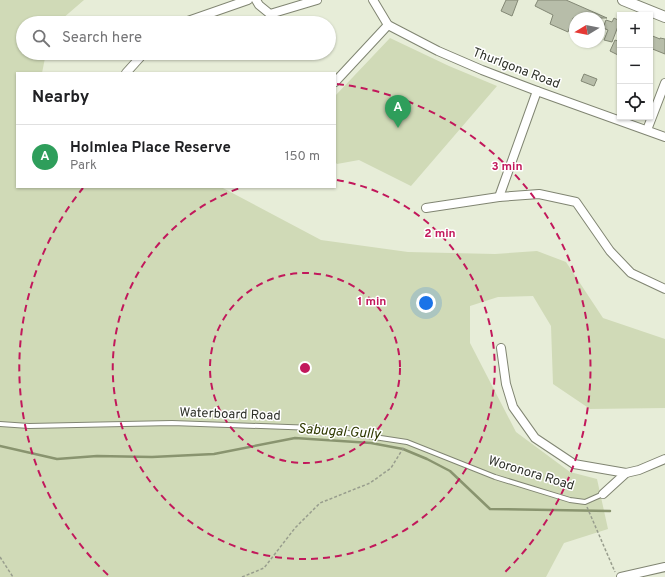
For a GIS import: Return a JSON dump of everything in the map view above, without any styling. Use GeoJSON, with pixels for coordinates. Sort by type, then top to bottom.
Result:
{"type":"FeatureCollection","features":[{"type":"Feature","properties":{"kind":"street"},"geometry":{"type":"LineString","coordinates":[[202,16],[248,0]]}},
{"type":"Feature","properties":{"kind":"street"},"geometry":{"type":"LineString","coordinates":[[256,0],[259,5],[270,14],[317,0]]}},
{"type":"Feature","properties":{"kind":"street"},"geometry":{"type":"LineString","coordinates":[[336,81],[388,25],[373,0]]}},
{"type":"Feature","properties":{"kind":"street"},"geometry":{"type":"LineString","coordinates":[[623,0],[665,16]]}},
{"type":"Feature","properties":{"kind":"street","name":"Thurlgona Road"},"geometry":{"type":"LineString","coordinates":[[388,25],[482,70],[665,137]]}},
{"type":"Feature","properties":{"kind":"street"},"geometry":{"type":"LineString","coordinates":[[127,72],[138,60]]}},
{"type":"Feature","properties":{"kind":"street"},"geometry":{"type":"LineString","coordinates":[[646,130],[665,83]]}},
{"type":"Feature","properties":{"kind":"street"},"geometry":{"type":"LineString","coordinates":[[499,197],[537,91]]}},
{"type":"Feature","properties":{"kind":"street"},"geometry":{"type":"LineString","coordinates":[[426,208],[499,197],[539,194],[576,202],[610,251],[631,273],[664,287]]}},
{"type":"Feature","properties":{"kind":"street"},"geometry":{"type":"LineString","coordinates":[[500,348],[506,384],[513,407],[534,438],[574,464],[626,473]]}},
{"type":"Feature","properties":{"kind":"street","name":"Woronora Road"},"geometry":{"type":"LineString","coordinates":[[603,494],[626,473],[639,470],[665,459]]}},
{"type":"Feature","properties":{"kind":"street"},"geometry":{"type":"LineString","coordinates":[[621,577],[665,567]]}},
{"type":"Feature","properties":{"kind":"lane","name":"Waterboard Road"},"geometry":{"type":"LineString","coordinates":[[0,424],[29,426],[172,423],[315,428],[407,442]]}},
{"type":"Feature","properties":{"kind":"lane","name":"Woronora Road"},"geometry":{"type":"LineString","coordinates":[[407,442],[495,477],[570,500],[585,502],[603,494]]}},
{"type":"Feature","properties":{"kind":"path"},"geometry":{"type":"LineString","coordinates":[[242,577],[264,568],[295,528],[320,503],[370,483],[391,468],[407,442]]}},
{"type":"Feature","properties":{"kind":"path"},"geometry":{"type":"LineString","coordinates":[[587,506],[617,577]]}},
{"type":"Feature","properties":{"kind":"path"},"geometry":{"type":"LineString","coordinates":[[0,557],[13,577]]}},
{"type":"Feature","properties":{"kind":"green space"},"geometry":{"type":"Polygon","coordinates":[[[0,0],[84,0],[65,16],[16,16],[16,60],[45,60],[42,72],[16,72],[16,188],[223,188],[321,240],[408,252],[495,254],[537,251],[566,262],[603,318],[665,339],[665,408],[590,409],[553,384],[551,326],[533,296],[498,297],[470,306],[470,343],[516,432],[570,472],[597,479],[608,529],[564,543],[546,577],[0,577],[0,0]]]}},
{"type":"Feature","properties":{"kind":"green space"},"geometry":{"type":"Polygon","coordinates":[[[390,38],[449,66],[497,86],[411,186],[359,160],[336,163],[336,95],[390,38]]]}},
{"type":"Feature","properties":{"kind":"building"},"geometry":{"type":"Polygon","coordinates":[[[506,0],[518,0],[512,16],[501,11],[506,0]]]}},
{"type":"Feature","properties":{"kind":"building"},"geometry":{"type":"Polygon","coordinates":[[[538,0],[566,0],[593,12],[569,12],[568,32],[550,24],[553,15],[535,6],[538,0]]]}},
{"type":"Feature","properties":{"kind":"building"},"geometry":{"type":"Polygon","coordinates":[[[614,18],[617,20],[617,29],[612,42],[605,40],[608,30],[605,29],[605,23],[606,20],[612,22],[614,18]]]}},
{"type":"Feature","properties":{"kind":"building"},"geometry":{"type":"Polygon","coordinates":[[[653,36],[665,39],[665,54],[653,49],[653,36]]]}},
{"type":"Feature","properties":{"kind":"building"},"geometry":{"type":"Polygon","coordinates":[[[615,40],[617,41],[617,54],[610,51],[615,40]]]}},
{"type":"Feature","properties":{"kind":"building"},"geometry":{"type":"Polygon","coordinates":[[[584,74],[597,79],[594,86],[581,81],[584,74]]]}},
{"type":"Feature","properties":{"kind":"waterway","name":"Sabugal Gully"},"geometry":{"type":"LineString","coordinates":[[0,446],[57,459],[97,456],[152,457],[214,454],[295,438],[371,443],[403,449],[450,471],[490,509],[610,511]]}},
{"type":"Feature","properties":{"kind":"place","name":"Holmlea Place Reserve"},"geometry":{"type":"Point","coordinates":[398,128]}}]}
